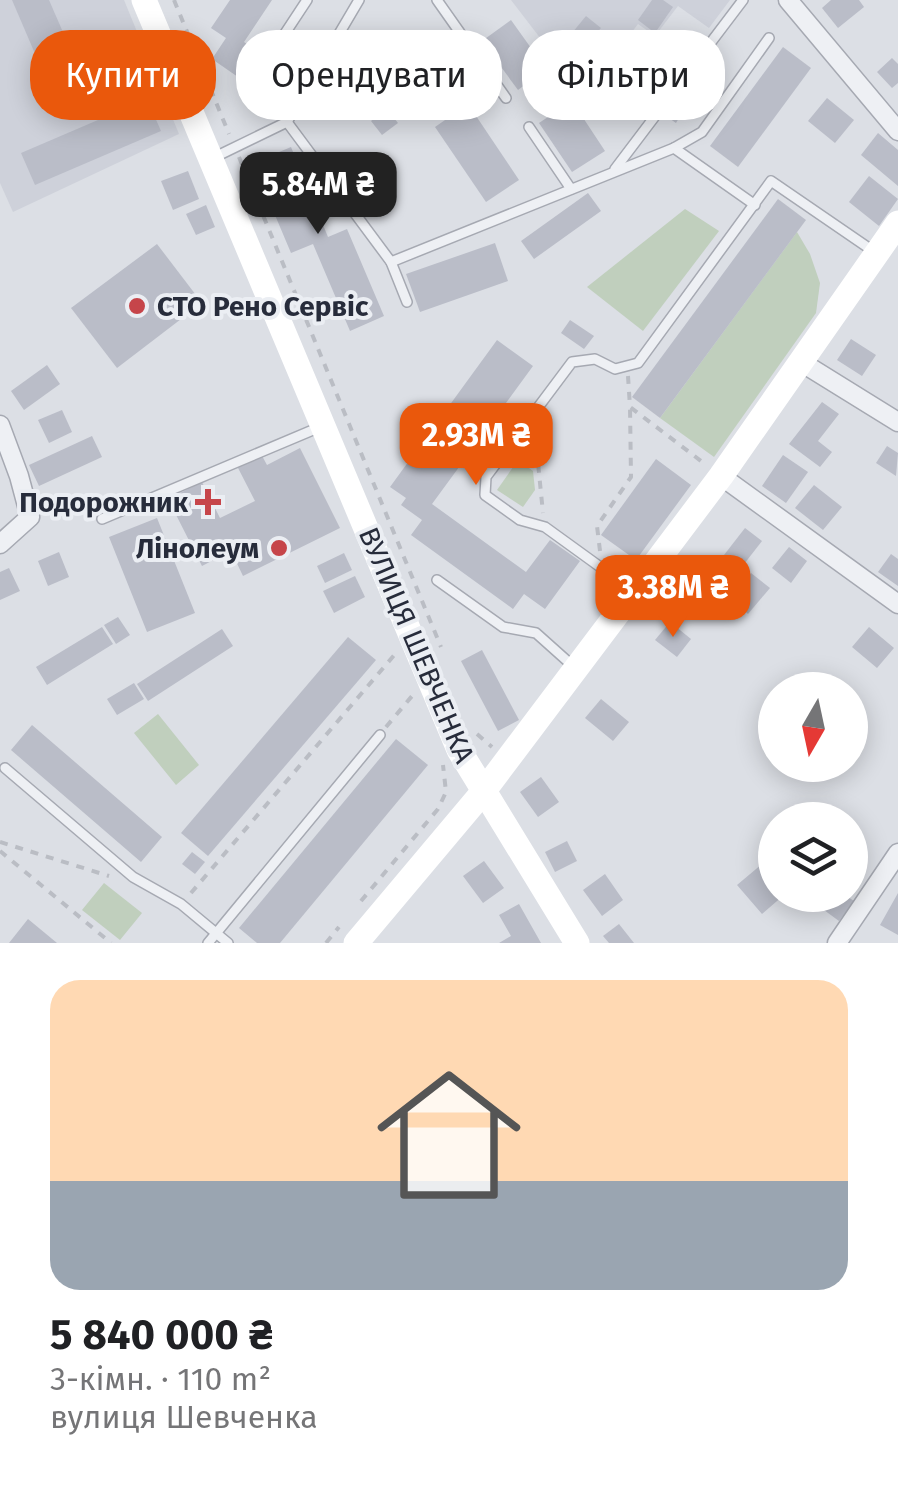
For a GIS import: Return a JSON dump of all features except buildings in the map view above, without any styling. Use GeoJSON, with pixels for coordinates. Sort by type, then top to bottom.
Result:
{"type":"FeatureCollection","features":[{"type":"Feature","properties":{"kind":"street"},"geometry":{"type":"LineString","coordinates":[[788,0],[898,131]]}},
{"type":"Feature","properties":{"kind":"street","name":"ВУЛИЦЯ ШЕВЧЕНКА"},"geometry":{"type":"LineString","coordinates":[[151,4],[223,153],[420,685],[578,943]]}},
{"type":"Feature","properties":{"kind":"street"},"geometry":{"type":"LineString","coordinates":[[347,936],[483,792],[721,476],[898,223]]}},
{"type":"Feature","properties":{"kind":"street"},"geometry":{"type":"LineString","coordinates":[[801,362],[898,422]]}},
{"type":"Feature","properties":{"kind":"street"},"geometry":{"type":"LineString","coordinates":[[0,426],[20,476],[30,517],[0,544]]}},
{"type":"Feature","properties":{"kind":"street"},"geometry":{"type":"LineString","coordinates":[[721,476],[898,604]]}},
{"type":"Feature","properties":{"kind":"street"},"geometry":{"type":"LineString","coordinates":[[838,943],[898,853]]}},
{"type":"Feature","properties":{"kind":"lane"},"geometry":{"type":"LineString","coordinates":[[287,30],[307,0]]}},
{"type":"Feature","properties":{"kind":"lane"},"geometry":{"type":"LineString","coordinates":[[341,30],[359,0]]}},
{"type":"Feature","properties":{"kind":"lane"},"geometry":{"type":"LineString","coordinates":[[437,0],[506,98]]}},
{"type":"Feature","properties":{"kind":"lane"},"geometry":{"type":"LineString","coordinates":[[613,172],[743,0]]}},
{"type":"Feature","properties":{"kind":"lane"},"geometry":{"type":"LineString","coordinates":[[390,262],[674,148],[702,132],[770,38]]}},
{"type":"Feature","properties":{"kind":"lane"},"geometry":{"type":"LineString","coordinates":[[223,153],[287,122],[390,262],[408,302]]}},
{"type":"Feature","properties":{"kind":"lane"},"geometry":{"type":"LineString","coordinates":[[529,128],[571,189]]}},
{"type":"Feature","properties":{"kind":"lane"},"geometry":{"type":"LineString","coordinates":[[674,148],[754,205]]}},
{"type":"Feature","properties":{"kind":"lane"},"geometry":{"type":"LineString","coordinates":[[634,592],[545,527],[520,520],[486,495],[486,477],[572,362],[595,359],[615,369],[638,363],[772,181],[876,254]]}},
{"type":"Feature","properties":{"kind":"lane"},"geometry":{"type":"LineString","coordinates":[[102,519],[324,426]]}},
{"type":"Feature","properties":{"kind":"lane"},"geometry":{"type":"LineString","coordinates":[[437,580],[504,627],[536,633],[576,668]]}},
{"type":"Feature","properties":{"kind":"lane"},"geometry":{"type":"LineString","coordinates":[[208,943],[380,735]]}},
{"type":"Feature","properties":{"kind":"lane"},"geometry":{"type":"LineString","coordinates":[[5,768],[134,877],[181,904],[228,943]]}},
{"type":"Feature","properties":{"kind":"path"},"geometry":{"type":"LineString","coordinates":[[174,0],[223,153],[443,653]]}},
{"type":"Feature","properties":{"kind":"path"},"geometry":{"type":"LineString","coordinates":[[601,568],[597,526],[631,477],[627,366]]}},
{"type":"Feature","properties":{"kind":"path"},"geometry":{"type":"LineString","coordinates":[[630,407],[721,476]]}},
{"type":"Feature","properties":{"kind":"path"},"geometry":{"type":"LineString","coordinates":[[533,414],[545,527]]}},
{"type":"Feature","properties":{"kind":"path"},"geometry":{"type":"LineString","coordinates":[[402,666],[403,644]]}},
{"type":"Feature","properties":{"kind":"path"},"geometry":{"type":"LineString","coordinates":[[181,904],[403,644]]}},
{"type":"Feature","properties":{"kind":"path"},"geometry":{"type":"LineString","coordinates":[[420,685],[420,709]]}},
{"type":"Feature","properties":{"kind":"path"},"geometry":{"type":"LineString","coordinates":[[380,735],[420,685]]}},
{"type":"Feature","properties":{"kind":"path"},"geometry":{"type":"LineString","coordinates":[[351,913],[438,809],[446,792],[440,754]]}},
{"type":"Feature","properties":{"kind":"path"},"geometry":{"type":"LineString","coordinates":[[0,842],[119,879],[134,877]]}},
{"type":"Feature","properties":{"kind":"path"},"geometry":{"type":"LineString","coordinates":[[0,851],[111,943]]}},
{"type":"Feature","properties":{"kind":"path"},"geometry":{"type":"LineString","coordinates":[[326,943],[347,936]]}},
{"type":"Feature","properties":{"kind":"shaded area"},"geometry":{"type":"Polygon","coordinates":[[[0,0],[124,0],[136,30],[30,30],[30,120],[173,120],[179,134],[13,212],[0,183],[0,0]]]}},
{"type":"Feature","properties":{"kind":"shaded area"},"geometry":{"type":"Polygon","coordinates":[[[511,0],[730,0],[709,28],[678,6],[660,30],[646,30],[638,24],[633,30],[534,30],[511,0]]]}},
{"type":"Feature","properties":{"kind":"green space"},"geometry":{"type":"Polygon","coordinates":[[[685,209],[719,231],[643,331],[587,287],[685,209]]]}},
{"type":"Feature","properties":{"kind":"green space"},"geometry":{"type":"Polygon","coordinates":[[[797,232],[820,283],[816,313],[714,457],[660,418],[797,232]]]}},
{"type":"Feature","properties":{"kind":"green space"},"geometry":{"type":"Polygon","coordinates":[[[518,460],[533,471],[535,490],[523,507],[497,490],[518,460]]]}},
{"type":"Feature","properties":{"kind":"green space"},"geometry":{"type":"Polygon","coordinates":[[[158,714],[199,765],[176,785],[134,733],[158,714]]]}},
{"type":"Feature","properties":{"kind":"green space"},"geometry":{"type":"Polygon","coordinates":[[[104,883],[142,913],[120,940],[82,910],[104,883]]]}},
{"type":"Feature","properties":{"kind":"place","name":"СТО Рено Сервіс"},"geometry":{"type":"Point","coordinates":[137,306]}},
{"type":"Feature","properties":{"kind":"place","name":"Подорожник"},"geometry":{"type":"Point","coordinates":[208,502]}},
{"type":"Feature","properties":{"kind":"place","name":"Лінолеум"},"geometry":{"type":"Point","coordinates":[279,548]}}]}
